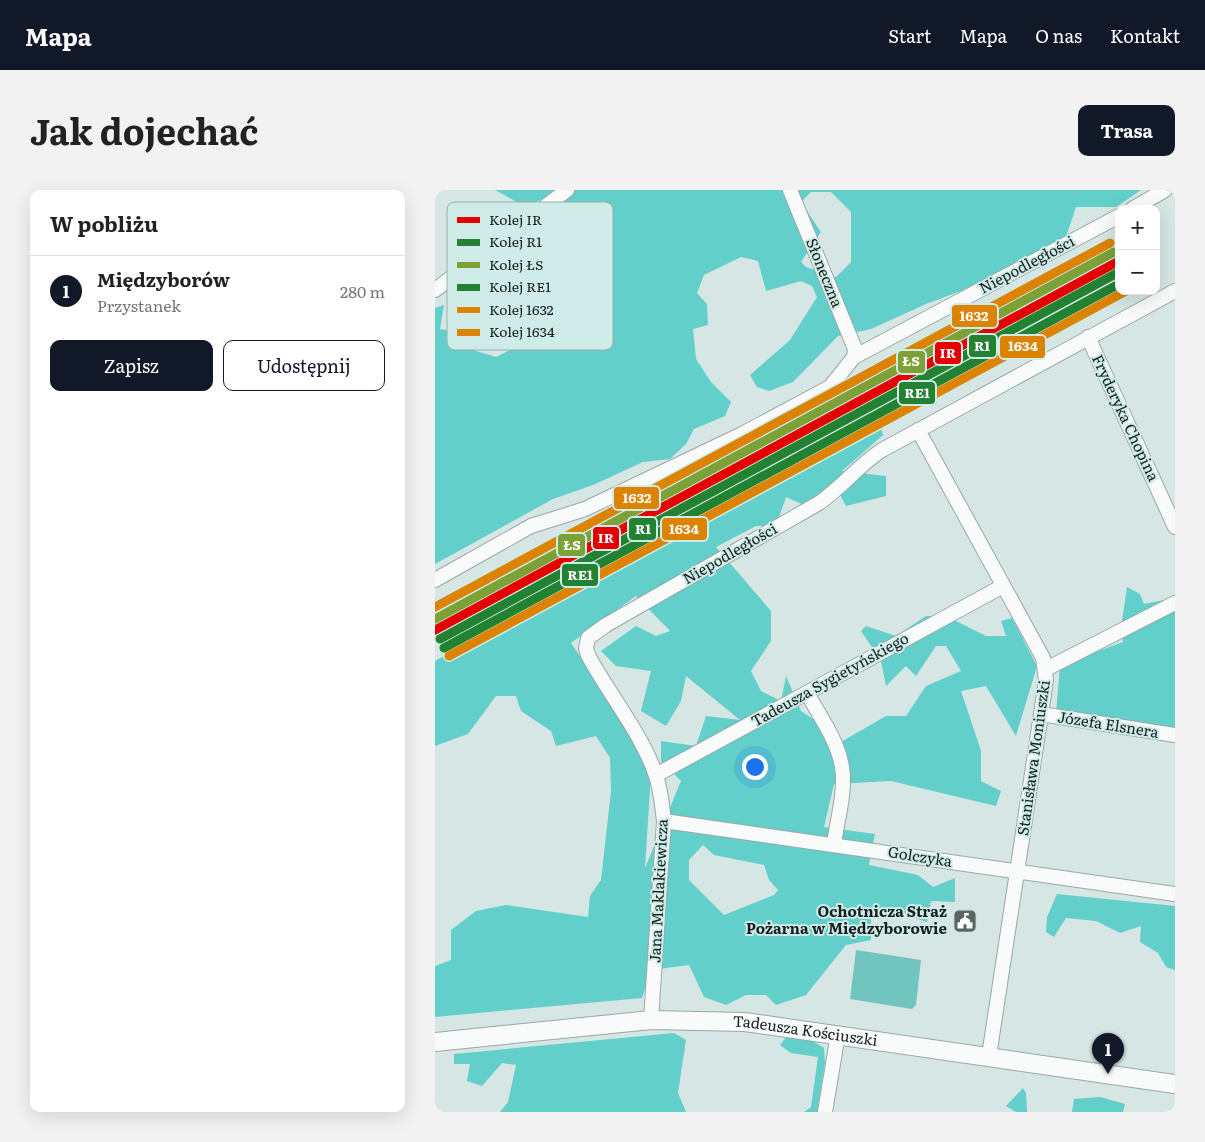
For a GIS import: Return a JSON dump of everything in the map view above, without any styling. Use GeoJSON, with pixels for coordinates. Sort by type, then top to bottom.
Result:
{"type":"FeatureCollection","features":[{"type":"Feature","properties":{"kind":"main road","name":"Tadeusza Kościuszki"},"geometry":{"type":"LineString","coordinates":[[435,1042],[651,1020],[745,1022],[1175,1084]]}},
{"type":"Feature","properties":{"kind":"street"},"geometry":{"type":"LineString","coordinates":[[551,202],[567,190]]}},
{"type":"Feature","properties":{"kind":"street","name":"Słoneczna"},"geometry":{"type":"LineString","coordinates":[[790,190],[855,349],[854,356]]}},
{"type":"Feature","properties":{"kind":"street"},"geometry":{"type":"LineString","coordinates":[[1139,205],[1165,190]]}},
{"type":"Feature","properties":{"kind":"street","name":"Niepodległości"},"geometry":{"type":"LineString","coordinates":[[435,580],[531,526],[585,508],[742,434],[830,387],[854,356],[1115,218]]}},
{"type":"Feature","properties":{"kind":"street"},"geometry":{"type":"LineString","coordinates":[[435,290],[447,281]]}},
{"type":"Feature","properties":{"kind":"street","name":"Niepodległości"},"geometry":{"type":"LineString","coordinates":[[593,633],[819,503],[839,489],[871,457],[1088,337],[1175,292]]}},
{"type":"Feature","properties":{"kind":"street","name":"Fryderyka Chopina"},"geometry":{"type":"LineString","coordinates":[[1088,337],[1175,527]]}},
{"type":"Feature","properties":{"kind":"street","name":"Stanisława Moniuszki"},"geometry":{"type":"LineString","coordinates":[[918,430],[1046,669],[1041,714],[989,1056]]}},
{"type":"Feature","properties":{"kind":"street","name":"Tadeusza Sygietyńskiego"},"geometry":{"type":"LineString","coordinates":[[656,774],[1003,586]]}},
{"type":"Feature","properties":{"kind":"street"},"geometry":{"type":"LineString","coordinates":[[1046,669],[1175,603]]}},
{"type":"Feature","properties":{"kind":"street","name":"Jana Maklakiewicza"},"geometry":{"type":"LineString","coordinates":[[593,633],[586,643],[588,655],[642,746],[656,774],[664,821],[651,1020]]}},
{"type":"Feature","properties":{"kind":"street"},"geometry":{"type":"LineString","coordinates":[[807,693],[836,747],[842,767],[842,789],[834,844]]}},
{"type":"Feature","properties":{"kind":"street","name":"Józefa Elsnera"},"geometry":{"type":"LineString","coordinates":[[1041,714],[1175,735]]}},
{"type":"Feature","properties":{"kind":"street","name":"Golczyka"},"geometry":{"type":"LineString","coordinates":[[664,821],[1175,894]]}},
{"type":"Feature","properties":{"kind":"street"},"geometry":{"type":"LineString","coordinates":[[825,1112],[838,1034]]}},
{"type":"Feature","properties":{"kind":"shaded area"},"geometry":{"type":"Polygon","coordinates":[[[495,190],[1141,190],[1119,205],[1115,205],[1115,207],[1076,207],[1066,237],[961,291],[926,304],[871,329],[838,336],[793,382],[769,391],[757,387],[750,375],[790,340],[817,297],[812,286],[801,281],[766,291],[758,261],[741,257],[704,275],[697,293],[707,304],[708,325],[693,329],[696,359],[711,382],[731,402],[725,416],[694,429],[686,444],[670,459],[643,462],[593,485],[553,499],[435,564],[435,308],[444,305],[440,329],[447,330],[447,350],[475,350],[496,357],[510,350],[613,350],[613,202],[548,202],[546,197],[536,202],[517,202],[495,190]],[[811,192],[801,202],[821,232],[801,262],[806,267],[836,277],[851,262],[851,212],[831,192],[811,192]]]}},
{"type":"Feature","properties":{"kind":"shaded area"},"geometry":{"type":"Polygon","coordinates":[[[878,417],[883,435],[842,471],[886,476],[886,496],[846,506],[836,487],[806,506],[786,497],[776,526],[756,526],[716,547],[771,611],[771,641],[751,671],[761,691],[781,701],[786,676],[801,711],[831,731],[841,742],[886,716],[906,716],[926,686],[961,671],[946,646],[936,646],[916,676],[906,666],[886,686],[881,661],[861,631],[866,626],[896,636],[926,616],[946,616],[986,636],[1006,636],[1001,621],[1012,618],[1037,666],[1016,736],[986,686],[961,691],[981,751],[981,781],[1001,791],[996,806],[891,781],[834,784],[824,827],[875,834],[869,865],[918,875],[933,887],[955,878],[955,902],[931,901],[927,922],[886,909],[862,910],[871,920],[871,940],[846,945],[806,995],[776,1005],[766,995],[746,995],[726,1005],[704,997],[689,965],[651,970],[642,998],[435,1017],[435,966],[451,960],[451,930],[476,911],[506,905],[588,917],[590,896],[601,880],[611,791],[610,758],[596,736],[556,746],[551,731],[521,711],[516,696],[496,696],[468,734],[435,746],[435,661],[878,417]],[[636,596],[571,643],[611,701],[651,773],[645,868],[681,781],[661,761],[661,741],[696,746],[706,716],[740,720],[686,676],[681,701],[666,726],[641,711],[651,671],[616,666],[601,651],[636,626],[656,636],[670,631],[636,596]],[[703,845],[689,860],[689,880],[724,915],[774,895],[778,890],[769,880],[764,865],[714,855],[703,845]]]}},
{"type":"Feature","properties":{"kind":"shaded area"},"geometry":{"type":"Polygon","coordinates":[[[1127,587],[1140,594],[1144,604],[1175,598],[1175,734],[1056,714],[1060,665],[1123,642],[1121,628],[1127,587]]]}},
{"type":"Feature","properties":{"kind":"shaded area"},"geometry":{"type":"Polygon","coordinates":[[[1057,894],[1175,906],[1175,970],[1166,967],[1158,953],[1140,942],[1141,926],[1120,933],[1096,921],[1066,918],[1054,937],[1046,932],[1047,917],[1057,894]]]}},
{"type":"Feature","properties":{"kind":"shaded area"},"geometry":{"type":"Polygon","coordinates":[[[856,950],[921,960],[916,1005],[912,1009],[850,999],[856,950]]]}},
{"type":"Feature","properties":{"kind":"shaded area"},"geometry":{"type":"Polygon","coordinates":[[[674,1033],[686,1040],[678,1093],[686,1112],[500,1112],[508,1102],[516,1065],[502,1063],[482,1086],[467,1081],[470,1064],[454,1064],[454,1054],[674,1033]]]}},
{"type":"Feature","properties":{"kind":"shaded area"},"geometry":{"type":"Polygon","coordinates":[[[787,1036],[811,1040],[824,1048],[825,1063],[817,1112],[804,1112],[811,1107],[818,1057],[791,1053],[780,1045],[787,1036]]]}},
{"type":"Feature","properties":{"kind":"shaded area"},"geometry":{"type":"Polygon","coordinates":[[[1023,1088],[1026,1093],[1027,1112],[1016,1112],[1006,1106],[1023,1088]]]}},
{"type":"Feature","properties":{"kind":"shaded area"},"geometry":{"type":"Polygon","coordinates":[[[1100,1097],[1125,1104],[1123,1112],[1072,1112],[1074,1099],[1100,1097]]]}},
{"type":"Feature","properties":{"kind":"rail line","name":"1632"},"geometry":{"type":"LineString","coordinates":[[435,607],[1110,243]]}},
{"type":"Feature","properties":{"kind":"rail line","name":"ŁS"},"geometry":{"type":"LineString","coordinates":[[435,619],[1114,252]]}},
{"type":"Feature","properties":{"kind":"rail line","name":"IR"},"geometry":{"type":"LineString","coordinates":[[435,630],[1115,263]]}},
{"type":"Feature","properties":{"kind":"rail line","name":"R1"},"geometry":{"type":"LineString","coordinates":[[440,639],[1115,274]]}},
{"type":"Feature","properties":{"kind":"rail line","name":"RE1"},"geometry":{"type":"LineString","coordinates":[[444,648],[1115,286]]}},
{"type":"Feature","properties":{"kind":"rail line","name":"1634"},"geometry":{"type":"LineString","coordinates":[[449,656],[1119,295]]}},
{"type":"Feature","properties":{"kind":"place","name":"Ochotnicza Straż Pożarna w Międzyborowie"},"geometry":{"type":"Point","coordinates":[965,921]}},
{"type":"Feature","properties":{"kind":"place","name":"Międzyborów"},"geometry":{"type":"Point","coordinates":[1108,1074]}}]}
